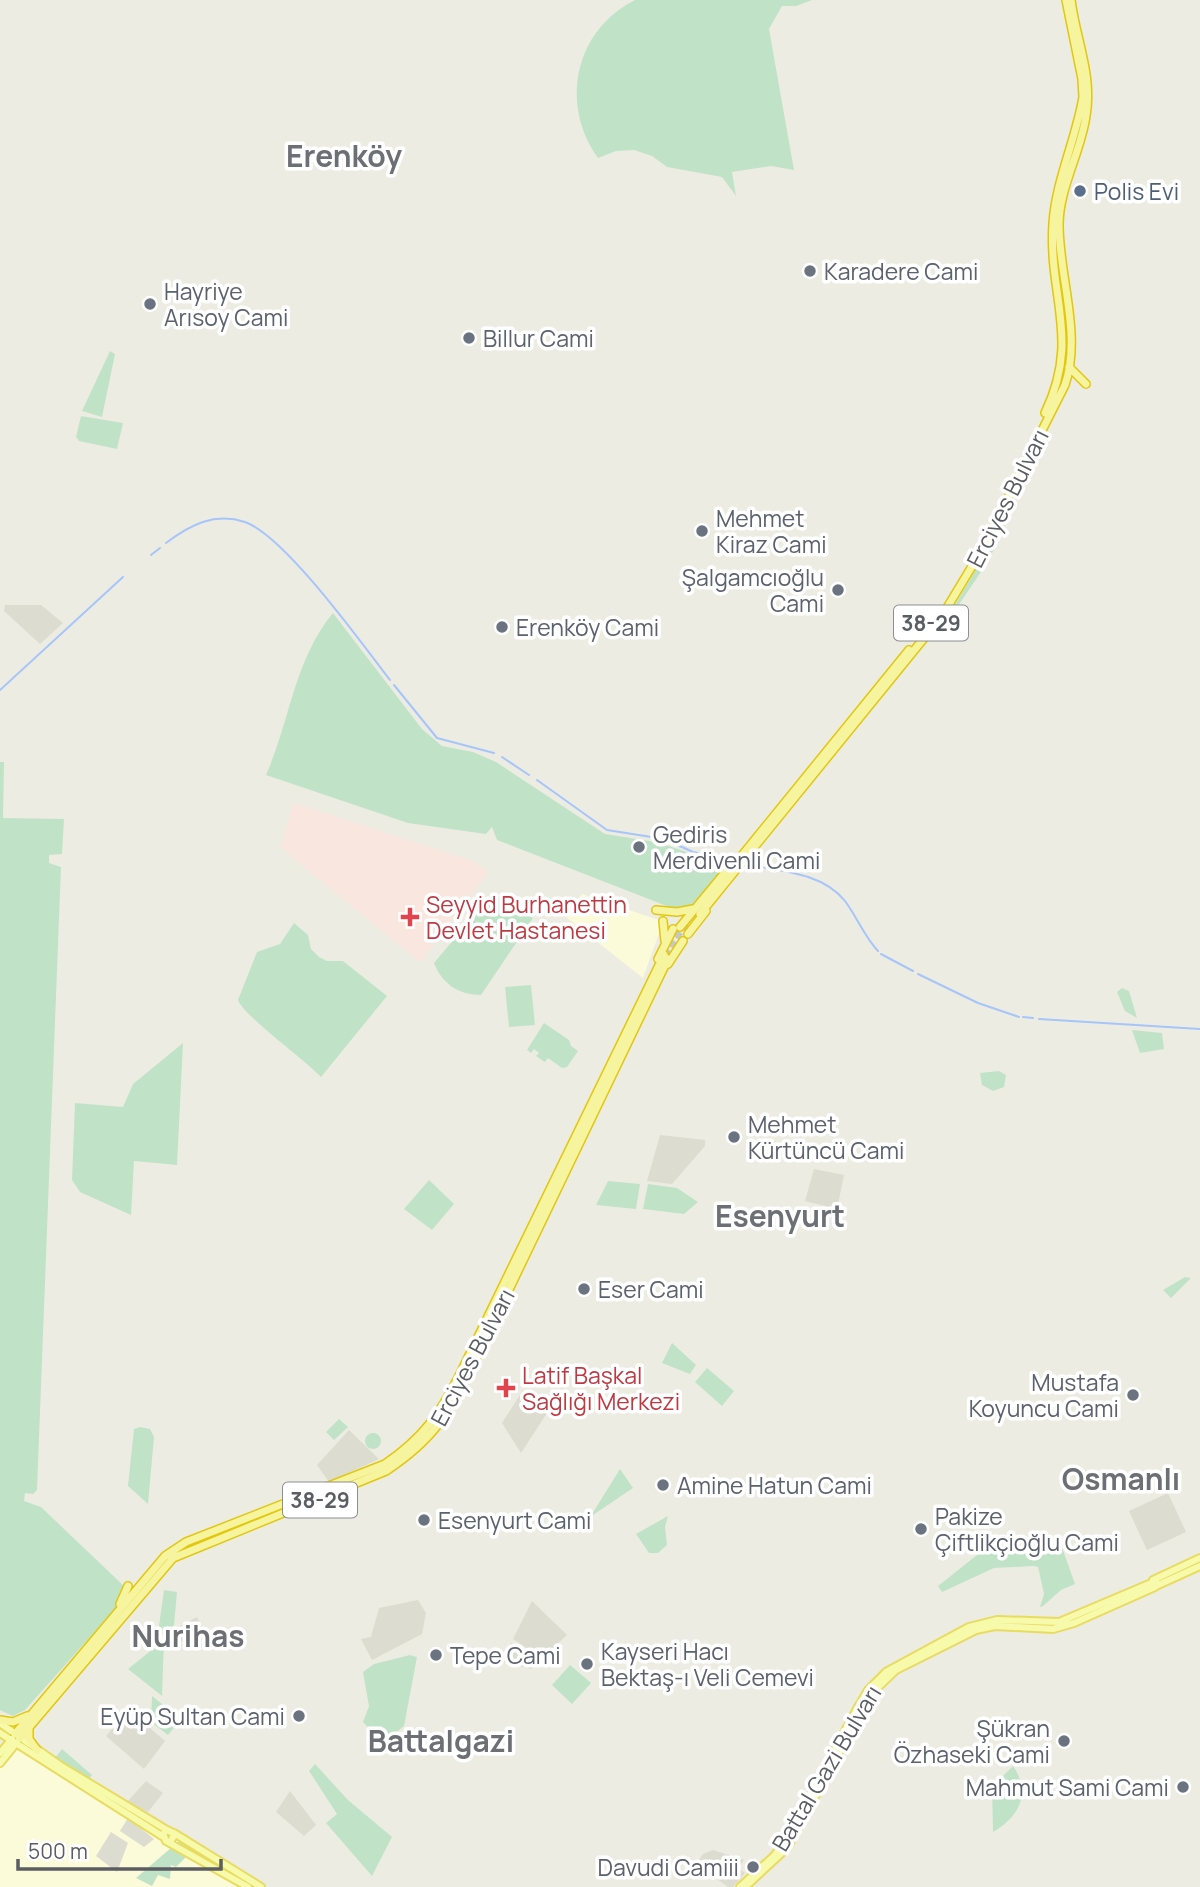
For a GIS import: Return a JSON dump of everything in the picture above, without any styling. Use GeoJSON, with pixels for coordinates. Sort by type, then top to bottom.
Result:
{"type":"FeatureCollection","features":[{"type":"Feature","properties":{"kind":"highway","name":"Erciyes Bulvarı"},"geometry":{"type":"LineString","coordinates":[[863,709],[942,616],[963,584],[1065,385],[1069,367],[1068,310],[1059,221],[1086,121],[1089,78],[1069,0]]}},
{"type":"Feature","properties":{"kind":"highway","name":"Erciyes Bulvarı"},"geometry":{"type":"LineString","coordinates":[[15,1739],[33,1712],[164,1556],[187,1542],[385,1464],[413,1445],[444,1406],[666,943],[760,837],[940,611],[960,582],[1041,424],[1061,375],[1064,334],[1053,221],[1083,97],[1069,0]]}},
{"type":"Feature","properties":{"kind":"highway"},"geometry":{"type":"LineString","coordinates":[[1069,367],[1086,384]]}},
{"type":"Feature","properties":{"kind":"highway"},"geometry":{"type":"LineString","coordinates":[[601,1096],[686,937],[758,847],[760,837]]}},
{"type":"Feature","properties":{"kind":"highway"},"geometry":{"type":"LineString","coordinates":[[656,910],[697,911]]}},
{"type":"Feature","properties":{"kind":"highway"},"geometry":{"type":"LineString","coordinates":[[663,921],[666,943],[675,943],[686,937],[688,928],[680,926]]}},
{"type":"Feature","properties":{"kind":"highway","name":"Erciyes Bulvarı"},"geometry":{"type":"LineString","coordinates":[[15,1739],[31,1724],[173,1558],[343,1490],[386,1471],[417,1451],[450,1409],[666,957],[626,1030]]}},
{"type":"Feature","properties":{"kind":"highway"},"geometry":{"type":"LineString","coordinates":[[116,1613],[128,1586]]}},
{"type":"Feature","properties":{"kind":"highway"},"geometry":{"type":"LineString","coordinates":[[0,1721],[16,1721],[33,1712]]}},
{"type":"Feature","properties":{"kind":"highway"},"geometry":{"type":"LineString","coordinates":[[31,1724],[28,1735],[37,1750]]}},
{"type":"Feature","properties":{"kind":"main road","name":"Battal Gazi Bulvarı"},"geometry":{"type":"LineString","coordinates":[[1154,1584],[1200,1558]]}},
{"type":"Feature","properties":{"kind":"main road","name":"Battal Gazi Bulvarı"},"geometry":{"type":"LineString","coordinates":[[743,1887],[780,1849],[868,1690],[886,1672],[979,1624],[997,1620],[1059,1622],[1200,1566]]}},
{"type":"Feature","properties":{"kind":"main road"},"geometry":{"type":"LineString","coordinates":[[0,1721],[15,1739],[165,1833],[174,1833],[261,1887]]}},
{"type":"Feature","properties":{"kind":"main road"},"geometry":{"type":"LineString","coordinates":[[0,1733],[37,1750],[165,1833],[170,1842],[248,1887]]}},
{"type":"Feature","properties":{"kind":"main road","name":"Erciyes Bulvarı"},"geometry":{"type":"LineString","coordinates":[[0,1753],[15,1739]]}},
{"type":"Feature","properties":{"kind":"main road","name":"Erciyes Bulvarı"},"geometry":{"type":"LineString","coordinates":[[0,1763],[15,1739]]}},
{"type":"Feature","properties":{"kind":"main road"},"geometry":{"type":"LineString","coordinates":[[170,1842],[174,1833]]}},
{"type":"Feature","properties":{"kind":"shaded area"},"geometry":{"type":"Polygon","coordinates":[[[635,0],[812,0],[796,6],[782,6],[769,29],[794,170],[771,166],[732,172],[736,196],[722,177],[667,167],[652,156],[634,150],[616,151],[598,158],[586,137],[579,115],[579,70],[598,30],[615,13],[635,0]]]}},
{"type":"Feature","properties":{"kind":"shaded area"},"geometry":{"type":"Polygon","coordinates":[[[110,351],[115,354],[102,417],[82,411],[110,351]]]}},
{"type":"Feature","properties":{"kind":"shaded area"},"geometry":{"type":"Polygon","coordinates":[[[81,416],[123,423],[117,449],[79,441],[76,437],[81,416]]]}},
{"type":"Feature","properties":{"kind":"shaded area"},"geometry":{"type":"Polygon","coordinates":[[[1049,421],[1045,437],[989,560],[952,615],[949,615],[971,578],[1049,421]]]}},
{"type":"Feature","properties":{"kind":"shaded area"},"geometry":{"type":"Polygon","coordinates":[[[5,605],[41,605],[63,623],[40,644],[4,611],[5,605]]]}},
{"type":"Feature","properties":{"kind":"shaded area"},"geometry":{"type":"Polygon","coordinates":[[[333,613],[422,729],[442,746],[473,752],[496,762],[605,834],[656,842],[730,866],[692,910],[677,910],[497,840],[492,827],[486,834],[408,823],[266,775],[309,651],[333,613]]]}},
{"type":"Feature","properties":{"kind":"shaded area"},"geometry":{"type":"Polygon","coordinates":[[[0,762],[4,762],[3,818],[64,819],[62,854],[49,855],[49,863],[61,867],[37,1490],[33,1494],[25,1493],[24,1501],[41,1507],[126,1588],[116,1608],[25,1710],[13,1716],[0,1710],[0,762]]]}},
{"type":"Feature","properties":{"kind":"shaded area","name":"Seyyid Burhanettin Devlet Hastanesi"},"geometry":{"type":"Polygon","coordinates":[[[293,803],[470,860],[489,872],[420,962],[281,848],[293,803]]]}},
{"type":"Feature","properties":{"kind":"shaded area"},"geometry":{"type":"Polygon","coordinates":[[[493,893],[533,918],[481,995],[466,993],[452,987],[434,963],[493,893]]]}},
{"type":"Feature","properties":{"kind":"shaded area"},"geometry":{"type":"Polygon","coordinates":[[[582,894],[659,920],[661,928],[643,978],[567,918],[582,894]]]}},
{"type":"Feature","properties":{"kind":"shaded area"},"geometry":{"type":"Polygon","coordinates":[[[294,923],[308,935],[311,949],[319,957],[327,961],[343,961],[387,996],[321,1077],[251,1016],[238,1000],[257,952],[280,944],[294,923]]]}},
{"type":"Feature","properties":{"kind":"shaded area"},"geometry":{"type":"Polygon","coordinates":[[[531,985],[535,1025],[509,1027],[505,987],[531,985]]]}},
{"type":"Feature","properties":{"kind":"shaded area"},"geometry":{"type":"Polygon","coordinates":[[[1122,988],[1129,991],[1137,1018],[1125,1011],[1117,992],[1122,988]]]}},
{"type":"Feature","properties":{"kind":"shaded area"},"geometry":{"type":"Polygon","coordinates":[[[544,1023],[569,1040],[571,1046],[578,1051],[567,1067],[562,1068],[548,1058],[545,1062],[536,1056],[539,1053],[534,1049],[531,1053],[527,1050],[544,1023]]]}},
{"type":"Feature","properties":{"kind":"shaded area"},"geometry":{"type":"Polygon","coordinates":[[[1132,1030],[1162,1033],[1164,1049],[1140,1053],[1132,1030]]]}},
{"type":"Feature","properties":{"kind":"shaded area"},"geometry":{"type":"Polygon","coordinates":[[[183,1043],[177,1165],[134,1161],[131,1215],[80,1192],[72,1180],[75,1103],[123,1107],[133,1084],[183,1043]]]}},
{"type":"Feature","properties":{"kind":"shaded area"},"geometry":{"type":"Polygon","coordinates":[[[999,1071],[1006,1075],[1004,1087],[993,1091],[982,1085],[980,1073],[999,1071]]]}},
{"type":"Feature","properties":{"kind":"shaded area"},"geometry":{"type":"Polygon","coordinates":[[[660,1135],[705,1140],[705,1146],[672,1184],[647,1181],[660,1135]]]}},
{"type":"Feature","properties":{"kind":"shaded area"},"geometry":{"type":"Polygon","coordinates":[[[814,1169],[844,1175],[837,1209],[805,1201],[814,1169]]]}},
{"type":"Feature","properties":{"kind":"shaded area"},"geometry":{"type":"Polygon","coordinates":[[[429,1180],[454,1204],[432,1230],[404,1209],[429,1180]]]}},
{"type":"Feature","properties":{"kind":"shaded area"},"geometry":{"type":"Polygon","coordinates":[[[608,1181],[640,1184],[636,1209],[596,1205],[608,1181]]]}},
{"type":"Feature","properties":{"kind":"shaded area"},"geometry":{"type":"Polygon","coordinates":[[[648,1184],[677,1188],[698,1202],[684,1214],[643,1209],[648,1184]]]}},
{"type":"Feature","properties":{"kind":"shaded area"},"geometry":{"type":"Polygon","coordinates":[[[1185,1277],[1191,1278],[1171,1298],[1163,1290],[1185,1277]]]}},
{"type":"Feature","properties":{"kind":"shaded area"},"geometry":{"type":"Polygon","coordinates":[[[672,1343],[696,1365],[690,1374],[662,1363],[672,1343]]]}},
{"type":"Feature","properties":{"kind":"shaded area"},"geometry":{"type":"Polygon","coordinates":[[[707,1368],[734,1391],[722,1406],[695,1382],[707,1368]]]}},
{"type":"Feature","properties":{"kind":"shaded area"},"geometry":{"type":"Polygon","coordinates":[[[523,1390],[549,1410],[521,1453],[502,1423],[523,1390]]]}},
{"type":"Feature","properties":{"kind":"shaded area"},"geometry":{"type":"Polygon","coordinates":[[[339,1419],[348,1427],[334,1440],[326,1432],[339,1419]]]}},
{"type":"Feature","properties":{"kind":"shaded area"},"geometry":{"type":"Polygon","coordinates":[[[134,1429],[150,1429],[154,1437],[148,1504],[128,1486],[134,1429]]]}},
{"type":"Feature","properties":{"kind":"shaded area"},"geometry":{"type":"Polygon","coordinates":[[[349,1430],[379,1459],[329,1482],[317,1465],[349,1430]]]}},
{"type":"Feature","properties":{"kind":"shaded area"},"geometry":{"type":"Polygon","coordinates":[[[370,1433],[376,1433],[381,1441],[379,1447],[370,1449],[365,1444],[365,1438],[370,1433]]]}},
{"type":"Feature","properties":{"kind":"shaded area"},"geometry":{"type":"Polygon","coordinates":[[[620,1469],[633,1488],[593,1515],[592,1514],[620,1469]]]}},
{"type":"Feature","properties":{"kind":"shaded area"},"geometry":{"type":"Polygon","coordinates":[[[1168,1493],[1186,1532],[1147,1550],[1129,1511],[1168,1493]]]}},
{"type":"Feature","properties":{"kind":"shaded area"},"geometry":{"type":"Polygon","coordinates":[[[668,1516],[665,1527],[667,1545],[658,1553],[649,1553],[636,1534],[668,1516]]]}},
{"type":"Feature","properties":{"kind":"shaded area"},"geometry":{"type":"Polygon","coordinates":[[[1060,1542],[1075,1584],[1061,1590],[1043,1606],[1040,1607],[1044,1594],[1038,1567],[1034,1566],[994,1568],[942,1592],[938,1586],[977,1555],[1060,1542]]]}},
{"type":"Feature","properties":{"kind":"shaded area"},"geometry":{"type":"Polygon","coordinates":[[[164,1590],[177,1592],[174,1625],[157,1640],[164,1590]]]}},
{"type":"Feature","properties":{"kind":"shaded area"},"geometry":{"type":"Polygon","coordinates":[[[418,1600],[426,1613],[422,1634],[372,1660],[361,1639],[371,1637],[379,1608],[418,1600]]]}},
{"type":"Feature","properties":{"kind":"shaded area"},"geometry":{"type":"Polygon","coordinates":[[[532,1601],[567,1635],[542,1658],[513,1639],[532,1601]]]}},
{"type":"Feature","properties":{"kind":"shaded area"},"geometry":{"type":"Polygon","coordinates":[[[197,1617],[209,1641],[199,1650],[180,1641],[179,1627],[197,1617]]]}},
{"type":"Feature","properties":{"kind":"shaded area"},"geometry":{"type":"Polygon","coordinates":[[[164,1640],[162,1696],[128,1669],[164,1640]]]}},
{"type":"Feature","properties":{"kind":"shaded area"},"geometry":{"type":"Polygon","coordinates":[[[511,1643],[539,1661],[531,1669],[500,1661],[511,1643]]]}},
{"type":"Feature","properties":{"kind":"shaded area"},"geometry":{"type":"Polygon","coordinates":[[[410,1655],[417,1657],[404,1726],[383,1743],[363,1722],[369,1706],[363,1672],[374,1664],[410,1655]]]}},
{"type":"Feature","properties":{"kind":"shaded area"},"geometry":{"type":"Polygon","coordinates":[[[570,1665],[591,1683],[572,1704],[552,1685],[570,1665]]]}},
{"type":"Feature","properties":{"kind":"shaded area"},"geometry":{"type":"Polygon","coordinates":[[[152,1696],[181,1719],[168,1735],[151,1722],[152,1696]]]}},
{"type":"Feature","properties":{"kind":"shaded area"},"geometry":{"type":"Polygon","coordinates":[[[128,1709],[165,1741],[144,1769],[106,1736],[128,1709]]]}},
{"type":"Feature","properties":{"kind":"shaded area"},"geometry":{"type":"Polygon","coordinates":[[[17,1738],[144,1821],[246,1880],[243,1887],[0,1887],[0,1758],[17,1738]]]}},
{"type":"Feature","properties":{"kind":"shaded area"},"geometry":{"type":"Polygon","coordinates":[[[62,1749],[92,1775],[89,1779],[55,1758],[62,1749]]]}},
{"type":"Feature","properties":{"kind":"shaded area"},"geometry":{"type":"Polygon","coordinates":[[[315,1764],[348,1800],[392,1837],[372,1876],[326,1823],[337,1814],[309,1771],[315,1764]]]}},
{"type":"Feature","properties":{"kind":"shaded area"},"geometry":{"type":"Polygon","coordinates":[[[1013,1766],[1022,1786],[1020,1804],[1010,1819],[993,1832],[992,1787],[1013,1766]]]}},
{"type":"Feature","properties":{"kind":"shaded area"},"geometry":{"type":"Polygon","coordinates":[[[146,1781],[163,1793],[148,1812],[127,1802],[146,1781]]]}},
{"type":"Feature","properties":{"kind":"shaded area"},"geometry":{"type":"Polygon","coordinates":[[[290,1791],[316,1825],[304,1836],[276,1812],[290,1791]]]}},
{"type":"Feature","properties":{"kind":"shaded area"},"geometry":{"type":"Polygon","coordinates":[[[128,1818],[154,1839],[144,1847],[120,1831],[128,1818]]]}},
{"type":"Feature","properties":{"kind":"shaded area"},"geometry":{"type":"Polygon","coordinates":[[[111,1832],[128,1843],[117,1872],[96,1856],[111,1832]]]}},
{"type":"Feature","properties":{"kind":"shaded area"},"geometry":{"type":"Polygon","coordinates":[[[179,1840],[256,1887],[178,1843],[179,1840]]]}},
{"type":"Feature","properties":{"kind":"shaded area"},"geometry":{"type":"Polygon","coordinates":[[[172,1847],[187,1856],[176,1867],[171,1865],[170,1879],[158,1875],[152,1886],[136,1878],[172,1847]]]}},
{"type":"Feature","properties":{"kind":"shaded area"},"geometry":{"type":"Polygon","coordinates":[[[713,1850],[744,1860],[738,1868],[745,1873],[733,1887],[728,1887],[696,1864],[703,1854],[713,1850]]]}},
{"type":"Feature","properties":{"kind":"waterway"},"geometry":{"type":"LineString","coordinates":[[166,543],[193,526],[213,520],[234,519],[262,531],[322,593],[390,680]]}},
{"type":"Feature","properties":{"kind":"waterway"},"geometry":{"type":"LineString","coordinates":[[151,555],[160,548]]}},
{"type":"Feature","properties":{"kind":"waterway"},"geometry":{"type":"LineString","coordinates":[[0,690],[123,577]]}},
{"type":"Feature","properties":{"kind":"waterway"},"geometry":{"type":"LineString","coordinates":[[394,685],[437,738],[494,753]]}},
{"type":"Feature","properties":{"kind":"waterway"},"geometry":{"type":"LineString","coordinates":[[502,757],[529,775]]}},
{"type":"Feature","properties":{"kind":"waterway"},"geometry":{"type":"LineString","coordinates":[[537,780],[607,830],[664,839],[693,852],[730,861]]}},
{"type":"Feature","properties":{"kind":"waterway"},"geometry":{"type":"LineString","coordinates":[[749,865],[801,875],[825,884],[845,901],[878,951]]}},
{"type":"Feature","properties":{"kind":"waterway"},"geometry":{"type":"LineString","coordinates":[[881,954],[913,971]]}},
{"type":"Feature","properties":{"kind":"waterway"},"geometry":{"type":"LineString","coordinates":[[918,974],[978,1003],[1019,1017]]}},
{"type":"Feature","properties":{"kind":"waterway"},"geometry":{"type":"LineString","coordinates":[[1023,1017],[1033,1018]]}},
{"type":"Feature","properties":{"kind":"waterway"},"geometry":{"type":"LineString","coordinates":[[1039,1019],[1200,1029]]}},
{"type":"Feature","properties":{"kind":"tunnel"},"geometry":{"type":"LineString","coordinates":[[664,955],[686,924]]}},
{"type":"Feature","properties":{"kind":"place","name":"Polis Evi"},"geometry":{"type":"Point","coordinates":[1080,191]}},
{"type":"Feature","properties":{"kind":"place","name":"Karadere Cami"},"geometry":{"type":"Point","coordinates":[810,271]}},
{"type":"Feature","properties":{"kind":"place","name":"Hayriye Arısoy Cami"},"geometry":{"type":"Point","coordinates":[150,304]}},
{"type":"Feature","properties":{"kind":"place","name":"Billur Cami"},"geometry":{"type":"Point","coordinates":[469,338]}},
{"type":"Feature","properties":{"kind":"place","name":"Mehmet Kiraz Cami"},"geometry":{"type":"Point","coordinates":[702,531]}},
{"type":"Feature","properties":{"kind":"place","name":"Şalgamcıoğlu Cami"},"geometry":{"type":"Point","coordinates":[838,590]}},
{"type":"Feature","properties":{"kind":"place","name":"Erenköy Cami"},"geometry":{"type":"Point","coordinates":[502,627]}},
{"type":"Feature","properties":{"kind":"place","name":"Gediris Merdivenli Cami"},"geometry":{"type":"Point","coordinates":[639,847]}},
{"type":"Feature","properties":{"kind":"place","name":"Seyyid Burhanettin Devlet Hastanesi"},"geometry":{"type":"Point","coordinates":[410,917]}},
{"type":"Feature","properties":{"kind":"place","name":"Mehmet Kürtüncü Cami"},"geometry":{"type":"Point","coordinates":[734,1137]}},
{"type":"Feature","properties":{"kind":"place","name":"Eser Cami"},"geometry":{"type":"Point","coordinates":[584,1289]}},
{"type":"Feature","properties":{"kind":"place","name":"Latif Başkal Sağlığı Merkezi"},"geometry":{"type":"Point","coordinates":[506,1388]}},
{"type":"Feature","properties":{"kind":"place","name":"Mustafa Koyuncu Cami"},"geometry":{"type":"Point","coordinates":[1133,1395]}},
{"type":"Feature","properties":{"kind":"place","name":"Amine Hatun Cami"},"geometry":{"type":"Point","coordinates":[663,1485]}},
{"type":"Feature","properties":{"kind":"place","name":"Esenyurt Cami"},"geometry":{"type":"Point","coordinates":[424,1520]}},
{"type":"Feature","properties":{"kind":"place","name":"Pakize Çiftlikçioğlu Cami"},"geometry":{"type":"Point","coordinates":[921,1529]}},
{"type":"Feature","properties":{"kind":"place","name":"Tepe Cami"},"geometry":{"type":"Point","coordinates":[436,1655]}},
{"type":"Feature","properties":{"kind":"place","name":"Kayseri Hacı Bektaş-ı Veli Cemevi"},"geometry":{"type":"Point","coordinates":[587,1664]}},
{"type":"Feature","properties":{"kind":"place","name":"Eyüp Sultan Cami"},"geometry":{"type":"Point","coordinates":[299,1716]}},
{"type":"Feature","properties":{"kind":"place","name":"Şükran Özhaseki Cami"},"geometry":{"type":"Point","coordinates":[1064,1741]}},
{"type":"Feature","properties":{"kind":"place","name":"Mahmut Sami Cami"},"geometry":{"type":"Point","coordinates":[1183,1787]}},
{"type":"Feature","properties":{"kind":"place","name":"Davudi Camiii"},"geometry":{"type":"Point","coordinates":[753,1867]}},
{"type":"Feature","properties":{"kind":"district","name":"Erenköy"},"geometry":{"type":"Point","coordinates":[344,155]}},
{"type":"Feature","properties":{"kind":"district","name":"Esenyurt"},"geometry":{"type":"Point","coordinates":[780,1215]}},
{"type":"Feature","properties":{"kind":"district","name":"Osmanlı"},"geometry":{"type":"Point","coordinates":[1121,1478]}},
{"type":"Feature","properties":{"kind":"district","name":"Nurihas"},"geometry":{"type":"Point","coordinates":[188,1635]}},
{"type":"Feature","properties":{"kind":"district","name":"Battalgazi"},"geometry":{"type":"Point","coordinates":[441,1740]}}]}
